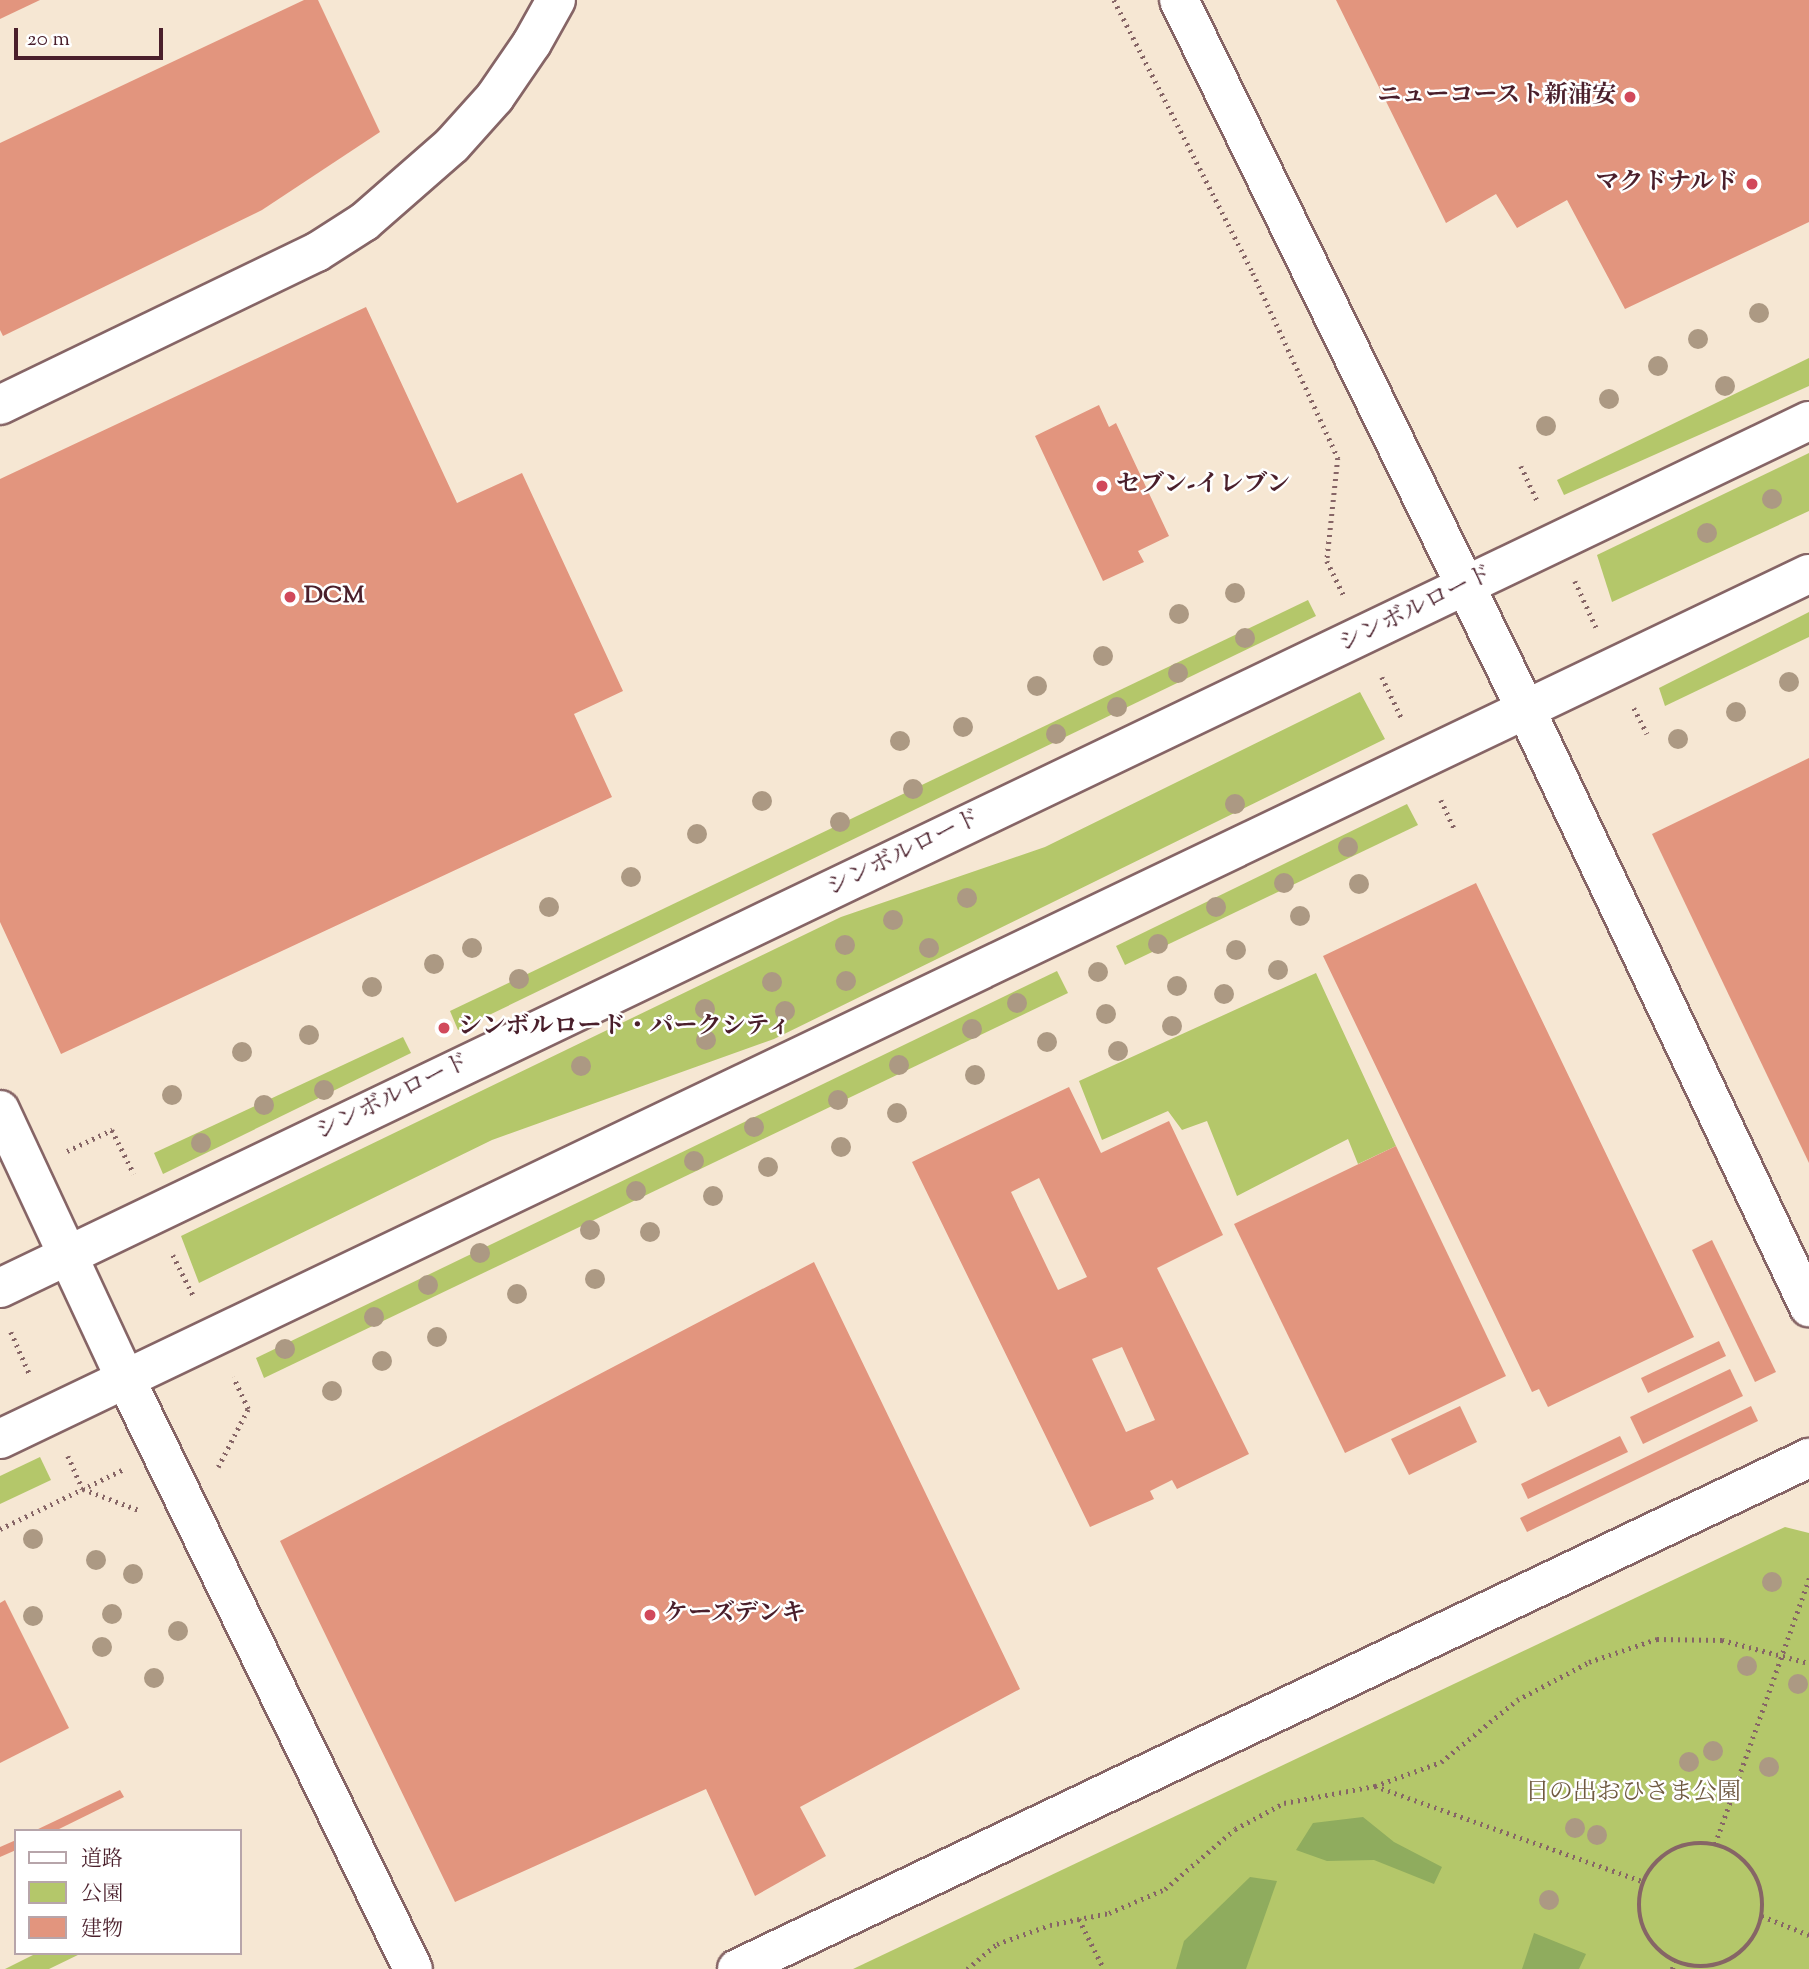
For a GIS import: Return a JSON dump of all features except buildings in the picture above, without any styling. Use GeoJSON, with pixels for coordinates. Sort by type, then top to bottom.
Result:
{"type":"FeatureCollection","features":[{"type":"Feature","properties":{"kind":"street"},"geometry":{"type":"LineString","coordinates":[[0,405],[317,252],[364,222],[452,145],[495,97],[532,43],[556,0]]}},
{"type":"Feature","properties":{"kind":"street"},"geometry":{"type":"LineString","coordinates":[[1179,0],[1526,710],[1809,1307]]}},
{"type":"Feature","properties":{"kind":"street","name":"シンボルロード"},"geometry":{"type":"LineString","coordinates":[[0,1288],[1809,421]]}},
{"type":"Feature","properties":{"kind":"street"},"geometry":{"type":"LineString","coordinates":[[0,1438],[1809,574]]}},
{"type":"Feature","properties":{"kind":"street"},"geometry":{"type":"LineString","coordinates":[[0,1110],[70,1254],[160,1451],[413,1969]]}},
{"type":"Feature","properties":{"kind":"street"},"geometry":{"type":"LineString","coordinates":[[737,1969],[1809,1458]]}},
{"type":"Feature","properties":{"kind":"path"},"geometry":{"type":"LineString","coordinates":[[1114,0],[1253,274],[1338,458],[1327,561],[1454,828]]}},
{"type":"Feature","properties":{"kind":"path"},"geometry":{"type":"LineString","coordinates":[[1521,466],[1647,734]]}},
{"type":"Feature","properties":{"kind":"path"},"geometry":{"type":"LineString","coordinates":[[29,1169],[112,1130],[248,1409],[217,1469]]}},
{"type":"Feature","properties":{"kind":"path"},"geometry":{"type":"LineString","coordinates":[[0,1529],[160,1451]]}},
{"type":"Feature","properties":{"kind":"path"},"geometry":{"type":"LineString","coordinates":[[1715,1844],[1809,1578]]}},
{"type":"Feature","properties":{"kind":"path"},"geometry":{"type":"LineString","coordinates":[[967,1969],[996,1944],[1079,1919],[1109,1913],[1165,1889],[1235,1829],[1284,1803],[1375,1786],[1441,1762],[1517,1700],[1588,1662],[1657,1639],[1722,1640],[1809,1663]]}},
{"type":"Feature","properties":{"kind":"path"},"geometry":{"type":"LineString","coordinates":[[1375,1786],[1644,1882]]}},
{"type":"Feature","properties":{"kind":"path"},"geometry":{"type":"LineString","coordinates":[[1692,1844],[1715,1844],[1748,1865],[1758,1881],[1762,1916],[1756,1934],[1745,1949],[1730,1959],[1713,1965],[1692,1967],[1675,1961],[1659,1951],[1642,1924],[1639,1903],[1644,1882],[1655,1864],[1672,1851],[1692,1844]]}},
{"type":"Feature","properties":{"kind":"path"},"geometry":{"type":"LineString","coordinates":[[1762,1916],[1809,1934]]}},
{"type":"Feature","properties":{"kind":"path"},"geometry":{"type":"LineString","coordinates":[[1079,1919],[1104,1969]]}},
{"type":"Feature","properties":{"kind":"path"},"geometry":{"type":"LineString","coordinates":[[1672,1969],[1675,1961]]}},
{"type":"Feature","properties":{"kind":"green space"},"geometry":{"type":"Polygon","coordinates":[[[1809,358],[1809,386],[1564,495],[1557,480],[1809,358]]]}},
{"type":"Feature","properties":{"kind":"green space"},"geometry":{"type":"Polygon","coordinates":[[[1809,453],[1809,511],[1612,602],[1597,555],[1809,453]]]}},
{"type":"Feature","properties":{"kind":"green space"},"geometry":{"type":"Polygon","coordinates":[[[1308,600],[1316,616],[458,1030],[450,1011],[1308,600]]]}},
{"type":"Feature","properties":{"kind":"green space"},"geometry":{"type":"Polygon","coordinates":[[[1809,612],[1809,637],[1665,706],[1659,688],[1809,612]]]}},
{"type":"Feature","properties":{"kind":"green space"},"geometry":{"type":"Polygon","coordinates":[[[1360,692],[1385,739],[774,1039],[492,1140],[199,1283],[181,1236],[841,917],[1045,847],[1360,692]]]}},
{"type":"Feature","properties":{"kind":"green space"},"geometry":{"type":"Polygon","coordinates":[[[1407,804],[1418,825],[1125,965],[1116,946],[1407,804]]]}},
{"type":"Feature","properties":{"kind":"green space"},"geometry":{"type":"Polygon","coordinates":[[[1057,971],[1068,993],[264,1378],[256,1358],[1057,971]]]}},
{"type":"Feature","properties":{"kind":"green space"},"geometry":{"type":"Polygon","coordinates":[[[1316,973],[1396,1146],[1358,1164],[1348,1139],[1237,1196],[1207,1121],[1182,1130],[1168,1111],[1102,1140],[1079,1081],[1316,973]]]}},
{"type":"Feature","properties":{"kind":"green space"},"geometry":{"type":"Polygon","coordinates":[[[403,1037],[411,1053],[163,1174],[154,1153],[403,1037]]]}},
{"type":"Feature","properties":{"kind":"green space"},"geometry":{"type":"Polygon","coordinates":[[[40,1457],[51,1480],[0,1504],[0,1476],[40,1457]]]}},
{"type":"Feature","properties":{"kind":"green space","name":"日の出おひさま公園"},"geometry":{"type":"Polygon","coordinates":[[[1785,1527],[1809,1533],[1809,1969],[853,1969],[1785,1527]]]}},
{"type":"Feature","properties":{"kind":"green space"},"geometry":{"type":"Polygon","coordinates":[[[1363,1817],[1394,1842],[1442,1867],[1434,1884],[1374,1860],[1327,1861],[1296,1850],[1313,1823],[1363,1817]]]}},
{"type":"Feature","properties":{"kind":"green space"},"geometry":{"type":"Polygon","coordinates":[[[1250,1877],[1277,1881],[1246,1969],[1176,1969],[1184,1941],[1250,1877]]]}},
{"type":"Feature","properties":{"kind":"green space"},"geometry":{"type":"Polygon","coordinates":[[[1534,1933],[1586,1954],[1579,1969],[1522,1969],[1534,1933]]]}},
{"type":"Feature","properties":{"kind":"green space"},"geometry":{"type":"Polygon","coordinates":[[[33,1955],[78,1955],[49,1969],[5,1969],[33,1955]]]}},
{"type":"Feature","properties":{"kind":"place","name":"ニューコースト新浦安"},"geometry":{"type":"Point","coordinates":[1630,97]}},
{"type":"Feature","properties":{"kind":"place","name":"マクドナルド"},"geometry":{"type":"Point","coordinates":[1752,184]}},
{"type":"Feature","properties":{"kind":"place","name":"セブン-イレブン"},"geometry":{"type":"Point","coordinates":[1102,486]}},
{"type":"Feature","properties":{"kind":"place","name":"DCM"},"geometry":{"type":"Point","coordinates":[290,597]}},
{"type":"Feature","properties":{"kind":"place","name":"シンボルロード・パークシティ"},"geometry":{"type":"Point","coordinates":[444,1028]}},
{"type":"Feature","properties":{"kind":"place","name":"ケーズデンキ"},"geometry":{"type":"Point","coordinates":[650,1615]}}]}
